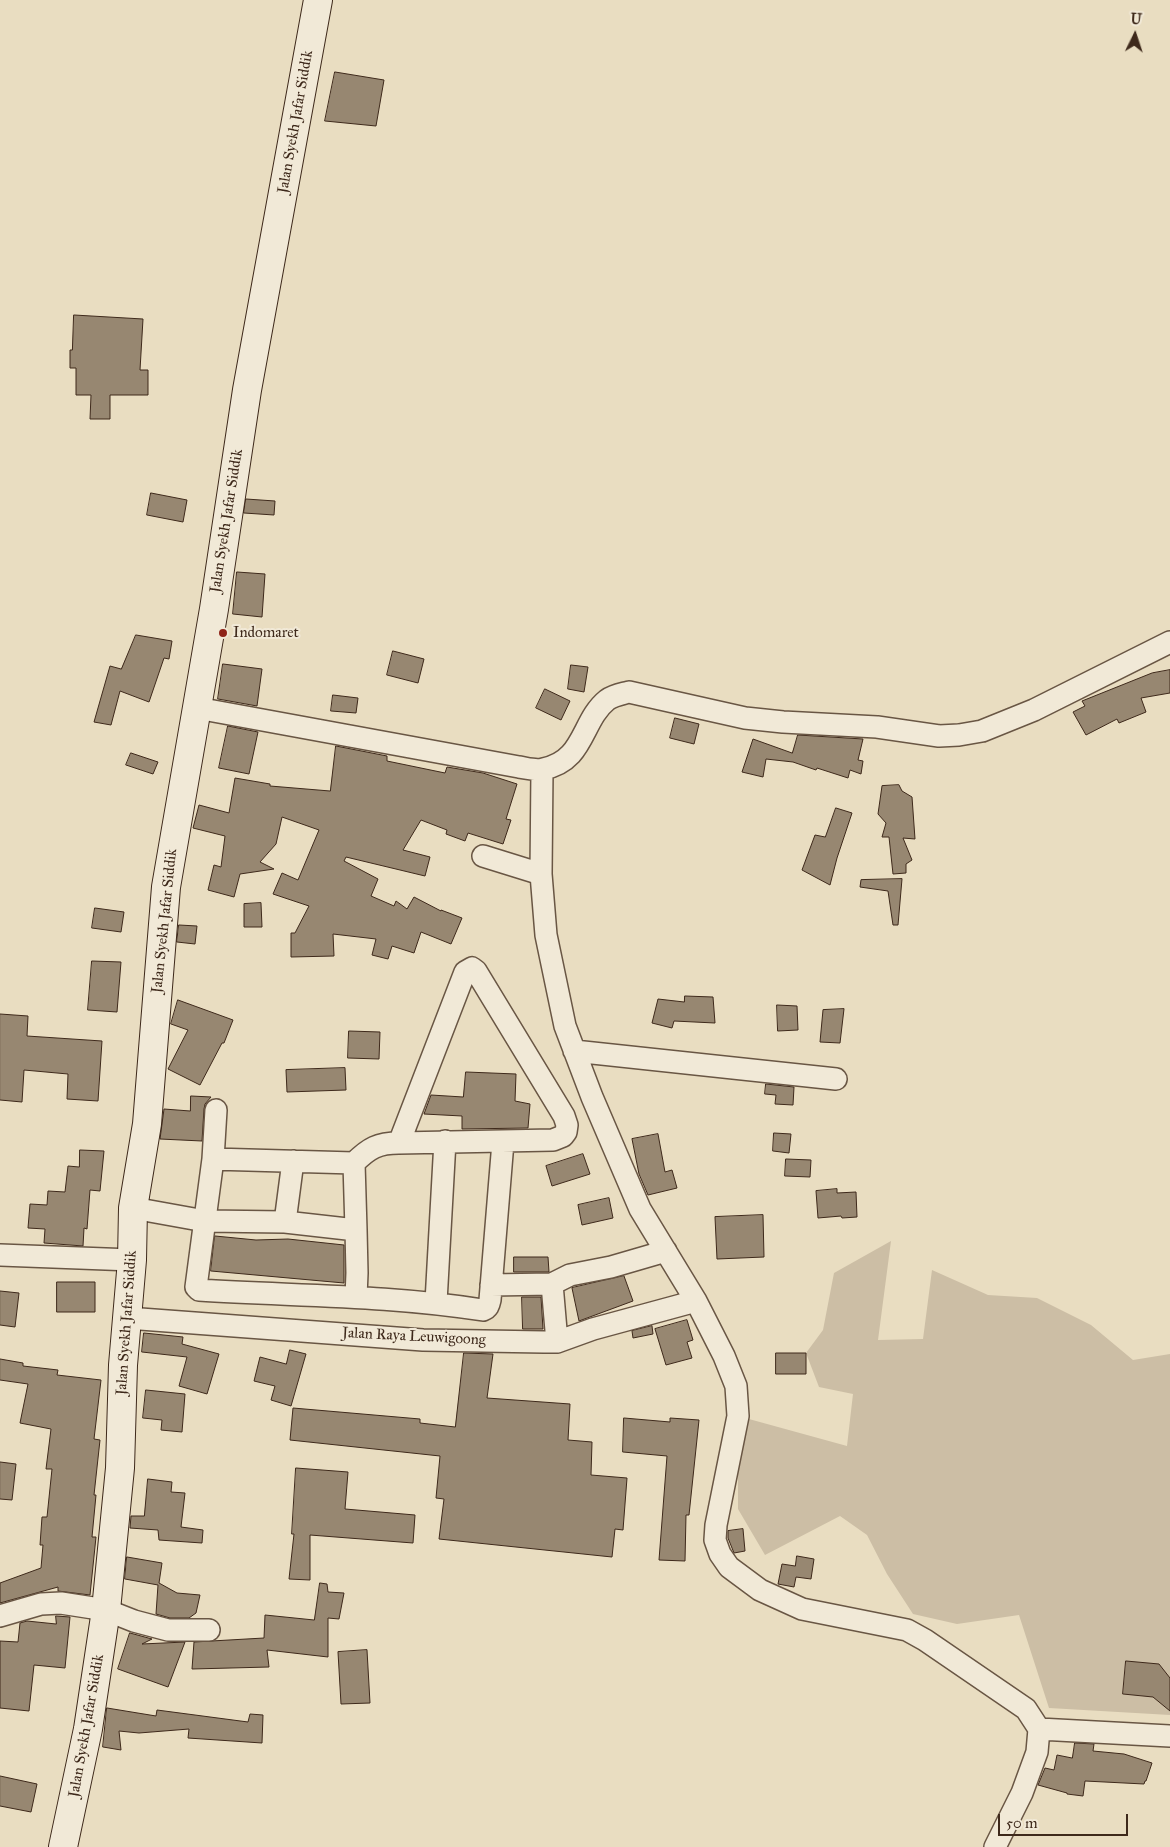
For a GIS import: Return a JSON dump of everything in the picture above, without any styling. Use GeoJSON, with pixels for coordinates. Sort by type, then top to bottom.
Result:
{"type":"FeatureCollection","features":[{"type":"Feature","properties":{"kind":"main road","name":"Jalan Syekh Jafar Siddik"},"geometry":{"type":"LineString","coordinates":[[64,1847],[88,1729],[106,1610],[120,1468],[123,1365],[132,1260],[133,1208],[147,1124],[166,887],[197,708],[247,390],[318,0]]}},
{"type":"Feature","properties":{"kind":"street"},"geometry":{"type":"LineString","coordinates":[[197,708],[542,770],[564,762],[582,740],[597,712],[607,700],[619,694],[629,692],[745,718],[877,727],[939,736],[959,735],[982,731],[1034,710],[1170,642]]}},
{"type":"Feature","properties":{"kind":"street"},"geometry":{"type":"LineString","coordinates":[[542,770],[541,874],[546,935],[565,1026],[592,1097],[640,1209],[696,1301],[724,1356],[736,1386],[738,1416],[719,1506],[715,1540],[720,1554],[729,1567],[760,1590],[802,1609],[908,1630],[1026,1709],[1039,1729],[1037,1752],[1022,1793],[996,1847]]}},
{"type":"Feature","properties":{"kind":"street"},"geometry":{"type":"LineString","coordinates":[[482,856],[541,874]]}},
{"type":"Feature","properties":{"kind":"street"},"geometry":{"type":"LineString","coordinates":[[213,1159],[354,1163],[372,1147],[445,1142],[553,1140],[563,1136],[567,1125],[564,1116],[476,971],[472,968],[465,972],[399,1144]]}},
{"type":"Feature","properties":{"kind":"street"},"geometry":{"type":"LineString","coordinates":[[574,1051],[836,1079]]}},
{"type":"Feature","properties":{"kind":"street"},"geometry":{"type":"LineString","coordinates":[[216,1110],[213,1159],[196,1287],[198,1290],[436,1302],[483,1310],[490,1304],[503,1142]]}},
{"type":"Feature","properties":{"kind":"street"},"geometry":{"type":"LineString","coordinates":[[436,1302],[445,1142]]}},
{"type":"Feature","properties":{"kind":"street"},"geometry":{"type":"LineString","coordinates":[[285,1222],[293,1161]]}},
{"type":"Feature","properties":{"kind":"street"},"geometry":{"type":"LineString","coordinates":[[354,1163],[356,1297]]}},
{"type":"Feature","properties":{"kind":"street"},"geometry":{"type":"LineString","coordinates":[[133,1208],[205,1221],[285,1222],[356,1230]]}},
{"type":"Feature","properties":{"kind":"street"},"geometry":{"type":"LineString","coordinates":[[492,1285],[552,1284],[570,1275],[611,1267],[666,1251]]}},
{"type":"Feature","properties":{"kind":"street"},"geometry":{"type":"LineString","coordinates":[[0,1255],[132,1260]]}},
{"type":"Feature","properties":{"kind":"street"},"geometry":{"type":"LineString","coordinates":[[552,1284],[557,1342]]}},
{"type":"Feature","properties":{"kind":"street","name":"Jalan Raya Leuwigoong"},"geometry":{"type":"LineString","coordinates":[[127,1318],[423,1340],[557,1342],[593,1329],[696,1301]]}},
{"type":"Feature","properties":{"kind":"street"},"geometry":{"type":"LineString","coordinates":[[0,1616],[42,1604],[61,1603],[106,1610],[134,1621],[168,1630],[209,1630]]}},
{"type":"Feature","properties":{"kind":"street"},"geometry":{"type":"LineString","coordinates":[[1039,1729],[1170,1736]]}},
{"type":"Feature","properties":{"kind":"shaded area"},"geometry":{"type":"Polygon","coordinates":[[[891,1241],[878,1340],[923,1339],[932,1270],[988,1295],[1037,1298],[1091,1325],[1133,1360],[1170,1354],[1170,1715],[1049,1708],[1019,1615],[957,1624],[913,1614],[887,1574],[867,1535],[840,1516],[765,1555],[738,1509],[738,1416],[847,1446],[853,1394],[819,1387],[806,1353],[823,1330],[834,1273],[891,1241]]]}},
{"type":"Feature","properties":{"kind":"building"},"geometry":{"type":"Polygon","coordinates":[[[335,72],[384,80],[376,126],[325,121],[335,72]]]}},
{"type":"Feature","properties":{"kind":"building"},"geometry":{"type":"Polygon","coordinates":[[[74,315],[143,319],[140,370],[148,370],[148,395],[110,395],[110,419],[90,419],[91,395],[76,395],[76,368],[70,368],[74,315]]]}},
{"type":"Feature","properties":{"kind":"building"},"geometry":{"type":"Polygon","coordinates":[[[151,493],[187,500],[183,522],[147,515],[151,493]]]}},
{"type":"Feature","properties":{"kind":"building"},"geometry":{"type":"Polygon","coordinates":[[[246,499],[275,501],[274,515],[244,513],[246,499]]]}},
{"type":"Feature","properties":{"kind":"building"},"geometry":{"type":"Polygon","coordinates":[[[237,572],[265,574],[262,617],[233,614],[237,572]]]}},
{"type":"Feature","properties":{"kind":"building"},"geometry":{"type":"Polygon","coordinates":[[[136,635],[172,641],[169,659],[164,658],[149,702],[120,691],[111,725],[94,722],[110,666],[121,669],[136,635]]]}},
{"type":"Feature","properties":{"kind":"building"},"geometry":{"type":"Polygon","coordinates":[[[393,651],[424,659],[418,683],[387,675],[393,651]]]}},
{"type":"Feature","properties":{"kind":"building"},"geometry":{"type":"Polygon","coordinates":[[[223,664],[262,669],[257,706],[218,699],[223,664]]]}},
{"type":"Feature","properties":{"kind":"building"},"geometry":{"type":"Polygon","coordinates":[[[571,665],[588,667],[584,692],[568,689],[571,665]]]}},
{"type":"Feature","properties":{"kind":"building"},"geometry":{"type":"Polygon","coordinates":[[[1170,670],[1170,693],[1141,698],[1146,712],[1119,723],[1117,719],[1086,735],[1073,712],[1085,706],[1082,701],[1152,673],[1170,670]]]}},
{"type":"Feature","properties":{"kind":"building"},"geometry":{"type":"Polygon","coordinates":[[[545,689],[570,701],[561,720],[536,708],[545,689]]]}},
{"type":"Feature","properties":{"kind":"building"},"geometry":{"type":"Polygon","coordinates":[[[333,695],[358,698],[356,713],[331,711],[333,695]]]}},
{"type":"Feature","properties":{"kind":"building"},"geometry":{"type":"Polygon","coordinates":[[[675,718],[699,724],[694,744],[670,738],[675,718]]]}},
{"type":"Feature","properties":{"kind":"building"},"geometry":{"type":"Polygon","coordinates":[[[228,726],[258,732],[249,774],[219,768],[228,726]]]}},
{"type":"Feature","properties":{"kind":"building"},"geometry":{"type":"Polygon","coordinates":[[[798,735],[863,739],[858,760],[863,761],[861,774],[850,770],[848,778],[793,762],[766,759],[763,777],[742,772],[753,739],[792,753],[798,735]]]}},
{"type":"Feature","properties":{"kind":"building"},"geometry":{"type":"Polygon","coordinates":[[[336,746],[387,756],[387,761],[445,773],[447,767],[483,773],[517,784],[506,819],[511,820],[503,844],[468,833],[465,841],[446,834],[447,830],[421,820],[403,850],[430,857],[425,876],[346,857],[344,861],[378,879],[371,896],[394,906],[396,901],[407,909],[414,897],[441,911],[462,918],[451,944],[421,932],[414,953],[392,946],[388,959],[372,955],[376,939],[333,934],[334,956],[291,957],[291,933],[295,933],[309,906],[273,894],[282,873],[298,880],[319,830],[282,817],[276,844],[260,862],[274,869],[240,874],[234,897],[208,890],[214,865],[221,867],[225,836],[193,828],[199,805],[229,813],[235,778],[270,784],[270,786],[330,791],[336,746]]]}},
{"type":"Feature","properties":{"kind":"building"},"geometry":{"type":"Polygon","coordinates":[[[131,753],[158,762],[153,774],[126,765],[131,753]]]}},
{"type":"Feature","properties":{"kind":"building"},"geometry":{"type":"Polygon","coordinates":[[[899,785],[902,791],[912,797],[915,839],[903,838],[912,860],[906,864],[906,873],[893,874],[889,837],[882,837],[886,823],[878,814],[882,786],[899,785]]]}},
{"type":"Feature","properties":{"kind":"building"},"geometry":{"type":"Polygon","coordinates":[[[836,808],[852,813],[830,885],[802,870],[815,835],[825,837],[836,808]]]}},
{"type":"Feature","properties":{"kind":"building"},"geometry":{"type":"Polygon","coordinates":[[[902,879],[898,925],[893,925],[888,891],[860,887],[861,880],[902,879]]]}},
{"type":"Feature","properties":{"kind":"building"},"geometry":{"type":"Polygon","coordinates":[[[261,903],[262,927],[244,927],[244,904],[261,903]]]}},
{"type":"Feature","properties":{"kind":"building"},"geometry":{"type":"Polygon","coordinates":[[[95,908],[124,912],[121,932],[92,928],[95,908]]]}},
{"type":"Feature","properties":{"kind":"building"},"geometry":{"type":"Polygon","coordinates":[[[179,925],[197,926],[195,944],[177,942],[179,925]]]}},
{"type":"Feature","properties":{"kind":"building"},"geometry":{"type":"Polygon","coordinates":[[[92,961],[121,962],[117,1012],[88,1010],[92,961]]]}},
{"type":"Feature","properties":{"kind":"building"},"geometry":{"type":"Polygon","coordinates":[[[685,996],[713,997],[715,1023],[674,1021],[672,1028],[652,1023],[658,999],[684,1002],[685,996]]]}},
{"type":"Feature","properties":{"kind":"building"},"geometry":{"type":"Polygon","coordinates":[[[178,1000],[233,1020],[224,1043],[222,1043],[200,1085],[168,1069],[188,1030],[171,1024],[178,1000]]]}},
{"type":"Feature","properties":{"kind":"building"},"geometry":{"type":"Polygon","coordinates":[[[777,1005],[797,1006],[798,1030],[778,1031],[777,1005]]]}},
{"type":"Feature","properties":{"kind":"building"},"geometry":{"type":"Polygon","coordinates":[[[844,1009],[840,1043],[820,1042],[823,1010],[844,1009]]]}},
{"type":"Feature","properties":{"kind":"building"},"geometry":{"type":"Polygon","coordinates":[[[0,1014],[28,1016],[27,1036],[102,1041],[98,1101],[67,1099],[68,1074],[24,1070],[22,1102],[0,1100],[0,1014]]]}},
{"type":"Feature","properties":{"kind":"building"},"geometry":{"type":"Polygon","coordinates":[[[349,1031],[380,1032],[379,1059],[348,1058],[349,1031]]]}},
{"type":"Feature","properties":{"kind":"building"},"geometry":{"type":"Polygon","coordinates":[[[345,1068],[346,1090],[287,1092],[286,1070],[345,1068]]]}},
{"type":"Feature","properties":{"kind":"building"},"geometry":{"type":"Polygon","coordinates":[[[466,1072],[516,1074],[515,1101],[530,1104],[528,1128],[462,1129],[462,1116],[424,1114],[431,1095],[463,1097],[466,1072]]]}},
{"type":"Feature","properties":{"kind":"building"},"geometry":{"type":"Polygon","coordinates":[[[766,1084],[794,1087],[793,1105],[775,1104],[776,1095],[765,1094],[766,1084]]]}},
{"type":"Feature","properties":{"kind":"building"},"geometry":{"type":"Polygon","coordinates":[[[191,1096],[211,1097],[205,1104],[202,1141],[160,1139],[164,1109],[190,1111],[191,1096]]]}},
{"type":"Feature","properties":{"kind":"building"},"geometry":{"type":"Polygon","coordinates":[[[774,1133],[791,1134],[789,1153],[773,1151],[774,1133]]]}},
{"type":"Feature","properties":{"kind":"building"},"geometry":{"type":"Polygon","coordinates":[[[658,1134],[665,1172],[672,1170],[677,1188],[648,1195],[639,1174],[632,1139],[658,1134]]]}},
{"type":"Feature","properties":{"kind":"building"},"geometry":{"type":"Polygon","coordinates":[[[80,1150],[104,1151],[100,1191],[90,1190],[87,1229],[84,1228],[83,1246],[44,1243],[45,1229],[28,1228],[30,1204],[47,1205],[48,1191],[65,1192],[68,1166],[79,1167],[80,1150]]]}},
{"type":"Feature","properties":{"kind":"building"},"geometry":{"type":"Polygon","coordinates":[[[583,1154],[590,1174],[552,1186],[546,1166],[583,1154]]]}},
{"type":"Feature","properties":{"kind":"building"},"geometry":{"type":"Polygon","coordinates":[[[786,1159],[811,1160],[810,1177],[785,1176],[786,1159]]]}},
{"type":"Feature","properties":{"kind":"building"},"geometry":{"type":"Polygon","coordinates":[[[837,1189],[837,1193],[856,1192],[857,1217],[818,1218],[816,1191],[837,1189]]]}},
{"type":"Feature","properties":{"kind":"building"},"geometry":{"type":"Polygon","coordinates":[[[609,1198],[613,1218],[582,1225],[578,1205],[609,1198]]]}},
{"type":"Feature","properties":{"kind":"building"},"geometry":{"type":"Polygon","coordinates":[[[763,1215],[764,1257],[717,1259],[715,1217],[763,1215]]]}},
{"type":"Feature","properties":{"kind":"building"},"geometry":{"type":"Polygon","coordinates":[[[215,1236],[256,1240],[288,1239],[344,1245],[344,1283],[211,1271],[215,1236]]]}},
{"type":"Feature","properties":{"kind":"building"},"geometry":{"type":"Polygon","coordinates":[[[514,1257],[548,1257],[549,1272],[514,1272],[514,1257]]]}},
{"type":"Feature","properties":{"kind":"building"},"geometry":{"type":"Polygon","coordinates":[[[624,1276],[633,1301],[579,1321],[572,1288],[624,1276]]]}},
{"type":"Feature","properties":{"kind":"building"},"geometry":{"type":"Polygon","coordinates":[[[57,1282],[95,1282],[95,1312],[57,1312],[57,1282]]]}},
{"type":"Feature","properties":{"kind":"building"},"geometry":{"type":"Polygon","coordinates":[[[0,1291],[19,1293],[15,1327],[0,1325],[0,1291]]]}},
{"type":"Feature","properties":{"kind":"building"},"geometry":{"type":"Polygon","coordinates":[[[522,1297],[541,1297],[543,1329],[523,1329],[522,1297]]]}},
{"type":"Feature","properties":{"kind":"building"},"geometry":{"type":"Polygon","coordinates":[[[687,1320],[693,1340],[687,1342],[692,1358],[666,1365],[655,1329],[687,1320]]]}},
{"type":"Feature","properties":{"kind":"building"},"geometry":{"type":"Polygon","coordinates":[[[652,1326],[653,1334],[633,1338],[632,1331],[652,1326]]]}},
{"type":"Feature","properties":{"kind":"building"},"geometry":{"type":"Polygon","coordinates":[[[144,1333],[183,1337],[182,1344],[219,1354],[207,1394],[179,1386],[187,1357],[142,1352],[144,1333]]]}},
{"type":"Feature","properties":{"kind":"building"},"geometry":{"type":"Polygon","coordinates":[[[290,1350],[306,1354],[291,1406],[271,1400],[275,1386],[254,1381],[260,1357],[286,1364],[290,1350]]]}},
{"type":"Feature","properties":{"kind":"building"},"geometry":{"type":"Polygon","coordinates":[[[464,1353],[493,1354],[487,1398],[570,1404],[568,1440],[592,1442],[591,1475],[627,1478],[623,1530],[615,1529],[612,1557],[439,1539],[444,1499],[436,1498],[440,1456],[290,1440],[293,1408],[420,1419],[420,1423],[455,1427],[464,1353]]]}},
{"type":"Feature","properties":{"kind":"building"},"geometry":{"type":"Polygon","coordinates":[[[776,1353],[806,1353],[806,1374],[776,1374],[776,1353]]]}},
{"type":"Feature","properties":{"kind":"building"},"geometry":{"type":"Polygon","coordinates":[[[0,1359],[23,1363],[23,1366],[58,1370],[57,1375],[101,1380],[94,1439],[100,1440],[94,1495],[96,1495],[92,1537],[96,1537],[90,1595],[58,1591],[58,1587],[0,1603],[0,1583],[41,1568],[43,1545],[40,1545],[42,1517],[47,1517],[52,1469],[46,1469],[51,1429],[20,1423],[28,1384],[0,1380],[0,1359]]]}},
{"type":"Feature","properties":{"kind":"building"},"geometry":{"type":"Polygon","coordinates":[[[146,1390],[185,1394],[182,1432],[161,1430],[162,1420],[143,1418],[146,1390]]]}},
{"type":"Feature","properties":{"kind":"building"},"geometry":{"type":"Polygon","coordinates":[[[624,1418],[670,1422],[670,1418],[699,1420],[689,1515],[686,1515],[685,1561],[659,1560],[667,1456],[623,1452],[624,1418]]]}},
{"type":"Feature","properties":{"kind":"building"},"geometry":{"type":"Polygon","coordinates":[[[0,1462],[16,1464],[12,1500],[0,1499],[0,1462]]]}},
{"type":"Feature","properties":{"kind":"building"},"geometry":{"type":"Polygon","coordinates":[[[296,1468],[348,1472],[345,1509],[415,1515],[413,1543],[310,1535],[310,1580],[289,1579],[294,1534],[292,1534],[296,1468]]]}},
{"type":"Feature","properties":{"kind":"building"},"geometry":{"type":"Polygon","coordinates":[[[148,1479],[172,1482],[171,1492],[185,1493],[181,1527],[203,1530],[202,1543],[159,1540],[158,1530],[130,1528],[131,1516],[144,1516],[148,1479]]]}},
{"type":"Feature","properties":{"kind":"building"},"geometry":{"type":"Polygon","coordinates":[[[743,1529],[745,1551],[734,1553],[728,1538],[728,1531],[743,1529]]]}},
{"type":"Feature","properties":{"kind":"building"},"geometry":{"type":"Polygon","coordinates":[[[797,1556],[814,1559],[811,1579],[796,1577],[794,1587],[778,1584],[782,1564],[795,1566],[797,1556]]]}},
{"type":"Feature","properties":{"kind":"building"},"geometry":{"type":"Polygon","coordinates":[[[127,1557],[162,1563],[159,1583],[177,1593],[200,1595],[196,1613],[189,1618],[170,1618],[156,1614],[158,1585],[125,1579],[127,1557]]]}},
{"type":"Feature","properties":{"kind":"building"},"geometry":{"type":"Polygon","coordinates":[[[320,1583],[327,1584],[328,1592],[344,1593],[339,1619],[328,1618],[328,1657],[267,1650],[269,1667],[192,1669],[194,1642],[264,1638],[265,1615],[314,1620],[320,1583]]]}},
{"type":"Feature","properties":{"kind":"building"},"geometry":{"type":"Polygon","coordinates":[[[56,1616],[70,1617],[65,1668],[34,1665],[29,1711],[0,1708],[0,1641],[18,1642],[20,1623],[27,1621],[56,1624],[56,1616]]]}},
{"type":"Feature","properties":{"kind":"building"},"geometry":{"type":"Polygon","coordinates":[[[130,1633],[152,1639],[142,1644],[185,1642],[168,1687],[118,1669],[130,1633]]]}},
{"type":"Feature","properties":{"kind":"building"},"geometry":{"type":"Polygon","coordinates":[[[367,1650],[370,1703],[341,1704],[338,1652],[367,1650]]]}},
{"type":"Feature","properties":{"kind":"building"},"geometry":{"type":"Polygon","coordinates":[[[1126,1661],[1159,1664],[1170,1678],[1170,1711],[1153,1697],[1123,1694],[1126,1661]]]}},
{"type":"Feature","properties":{"kind":"building"},"geometry":{"type":"Polygon","coordinates":[[[107,1708],[156,1716],[157,1710],[248,1722],[250,1714],[263,1715],[262,1743],[188,1738],[189,1729],[139,1733],[119,1731],[121,1750],[103,1747],[107,1708]]]}},
{"type":"Feature","properties":{"kind":"building"},"geometry":{"type":"Polygon","coordinates":[[[1075,1743],[1094,1744],[1093,1751],[1124,1754],[1152,1763],[1146,1781],[1144,1784],[1085,1781],[1083,1796],[1067,1794],[1038,1785],[1045,1768],[1054,1770],[1057,1755],[1072,1758],[1075,1743]]]}},
{"type":"Feature","properties":{"kind":"building"},"geometry":{"type":"Polygon","coordinates":[[[0,1776],[37,1784],[31,1812],[0,1806],[0,1776]]]}},
{"type":"Feature","properties":{"kind":"place","name":"Indomaret"},"geometry":{"type":"Point","coordinates":[223,633]}}]}
